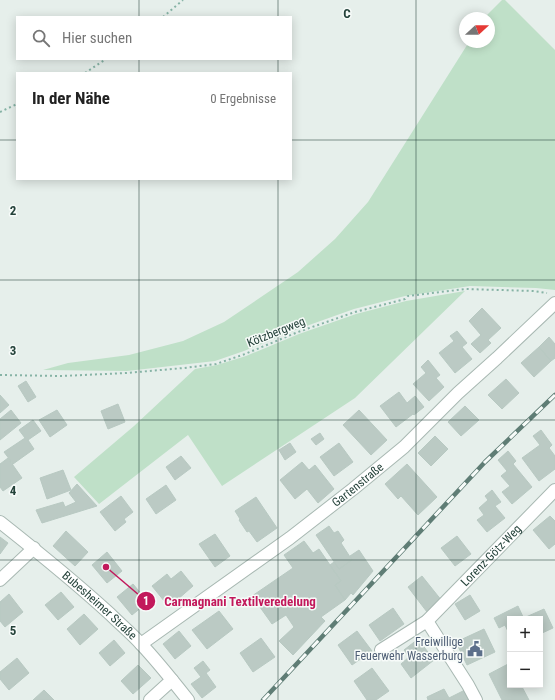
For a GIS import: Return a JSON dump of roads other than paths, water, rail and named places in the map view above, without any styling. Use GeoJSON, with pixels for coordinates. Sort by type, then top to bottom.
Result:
{"type":"FeatureCollection","features":[{"type":"Feature","properties":{"kind":"street","name":"Gartenstraße"},"geometry":{"type":"LineString","coordinates":[[141,644],[290,538],[404,447],[458,393],[529,327],[551,298]]}},
{"type":"Feature","properties":{"kind":"street","name":"Lorenz-Götz-Weg"},"geometry":{"type":"LineString","coordinates":[[381,650],[427,621],[555,490]]}},
{"type":"Feature","properties":{"kind":"street","name":"Bubesheimer Straße"},"geometry":{"type":"LineString","coordinates":[[0,522],[34,548],[88,594],[141,644],[188,700]]}},
{"type":"Feature","properties":{"kind":"street"},"geometry":{"type":"LineString","coordinates":[[0,580],[34,548]]}},
{"type":"Feature","properties":{"kind":"street"},"geometry":{"type":"LineString","coordinates":[[427,621],[476,700]]}},
{"type":"Feature","properties":{"kind":"street"},"geometry":{"type":"LineString","coordinates":[[150,700],[172,680]]}},
{"type":"Feature","properties":{"kind":"railway"},"geometry":{"type":"LineString","coordinates":[[263,700],[485,462],[555,395]]}},
{"type":"Feature","properties":{"kind":"place","name":"Carmagnani Textilveredelung"},"geometry":{"type":"Point","coordinates":[106,567]}},
{"type":"Feature","properties":{"kind":"place","name":"Freiwillige Feuerwehr Wasserburg"},"geometry":{"type":"Point","coordinates":[475,649]}}]}
